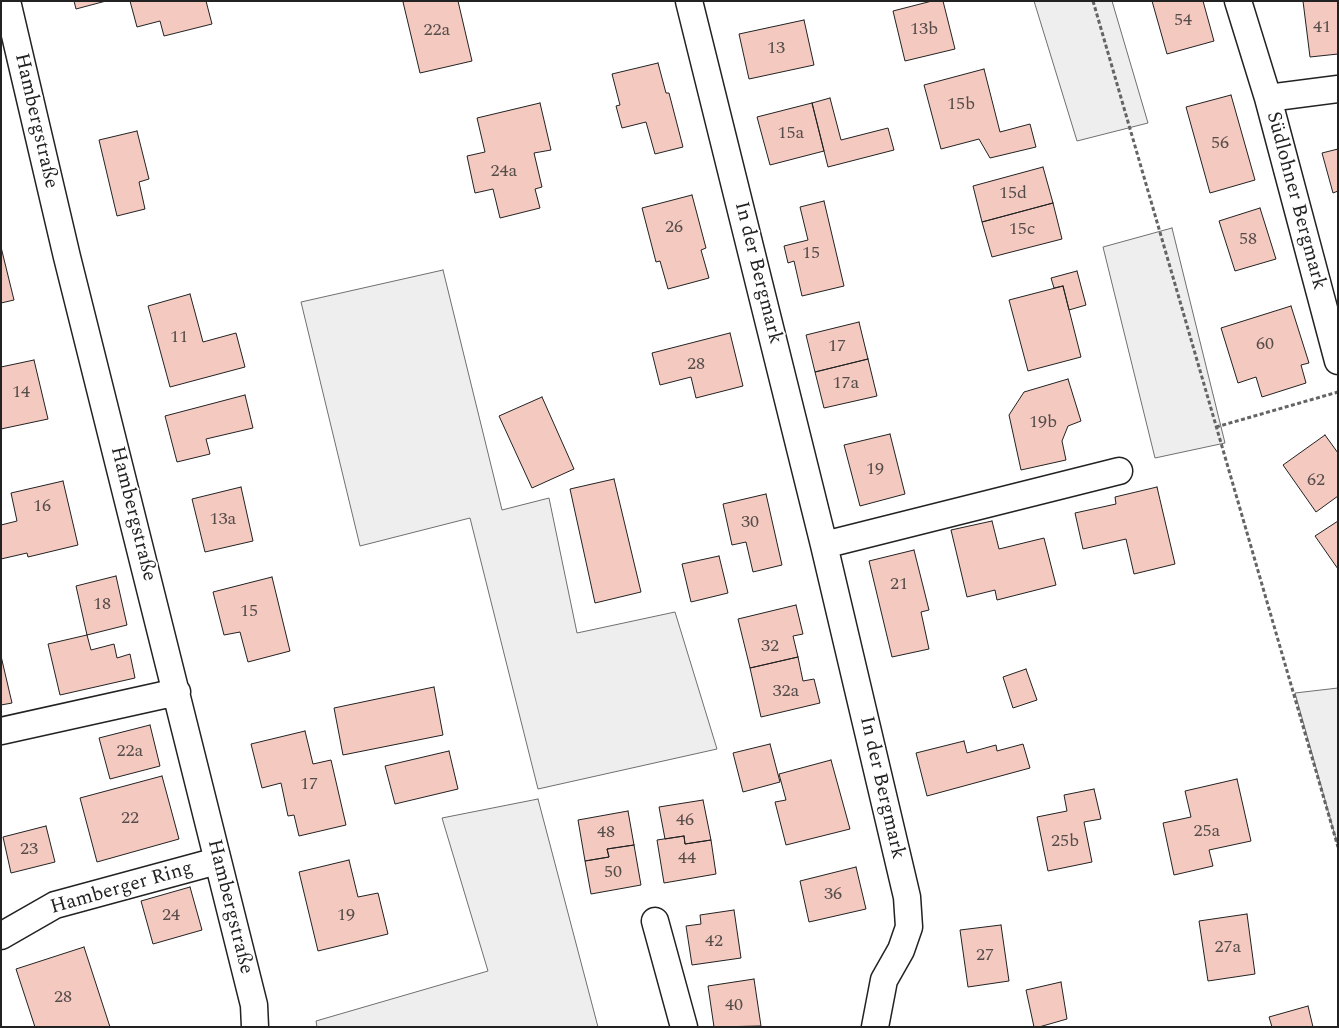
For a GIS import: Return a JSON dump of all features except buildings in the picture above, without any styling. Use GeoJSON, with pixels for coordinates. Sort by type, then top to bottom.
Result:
{"type":"FeatureCollection","features":[{"type":"Feature","properties":{"kind":"street","name":"Hambergstraße"},"geometry":{"type":"LineString","coordinates":[[7,1],[67,257],[254,1005],[255,1027]]}},
{"type":"Feature","properties":{"kind":"street","name":"In der Bergmark"},"geometry":{"type":"LineString","coordinates":[[689,1],[824,545],[907,897],[909,927],[901,950],[884,980],[875,1027]]}},
{"type":"Feature","properties":{"kind":"street","name":"Südlohner Bergmark"},"geometry":{"type":"LineString","coordinates":[[1238,1],[1268,98],[1338,361]]}},
{"type":"Feature","properties":{"kind":"street","name":"Südlohner Bergmark"},"geometry":{"type":"LineString","coordinates":[[1268,98],[1338,89]]}},
{"type":"Feature","properties":{"kind":"street"},"geometry":{"type":"LineString","coordinates":[[824,545],[1119,471]]}},
{"type":"Feature","properties":{"kind":"street"},"geometry":{"type":"LineString","coordinates":[[1,731],[177,692]]}},
{"type":"Feature","properties":{"kind":"street","name":"Hamberger Ring"},"geometry":{"type":"LineString","coordinates":[[1,936],[56,905],[218,861]]}},
{"type":"Feature","properties":{"kind":"street"},"geometry":{"type":"LineString","coordinates":[[655,921],[684,1027]]}},
{"type":"Feature","properties":{"kind":"path"},"geometry":{"type":"LineString","coordinates":[[1093,1],[1338,847]]}},
{"type":"Feature","properties":{"kind":"path"},"geometry":{"type":"LineString","coordinates":[[1216,427],[1338,392]]}},
{"type":"Feature","properties":{"kind":"shaded area"},"geometry":{"type":"Polygon","coordinates":[[[1034,1],[1112,1],[1148,123],[1077,141],[1034,1]]]}},
{"type":"Feature","properties":{"kind":"shaded area"},"geometry":{"type":"Polygon","coordinates":[[[1172,228],[1225,443],[1155,458],[1103,247],[1172,228]]]}},
{"type":"Feature","properties":{"kind":"shaded area"},"geometry":{"type":"Polygon","coordinates":[[[443,270],[502,510],[549,498],[577,633],[675,612],[717,749],[538,789],[470,518],[360,546],[301,302],[443,270]]]}},
{"type":"Feature","properties":{"kind":"shaded area"},"geometry":{"type":"Polygon","coordinates":[[[1338,688],[1338,846],[1295,693],[1338,688]]]}},
{"type":"Feature","properties":{"kind":"shaded area"},"geometry":{"type":"Polygon","coordinates":[[[538,799],[598,1027],[317,1027],[316,1021],[488,971],[442,818],[538,799]]]}}]}
